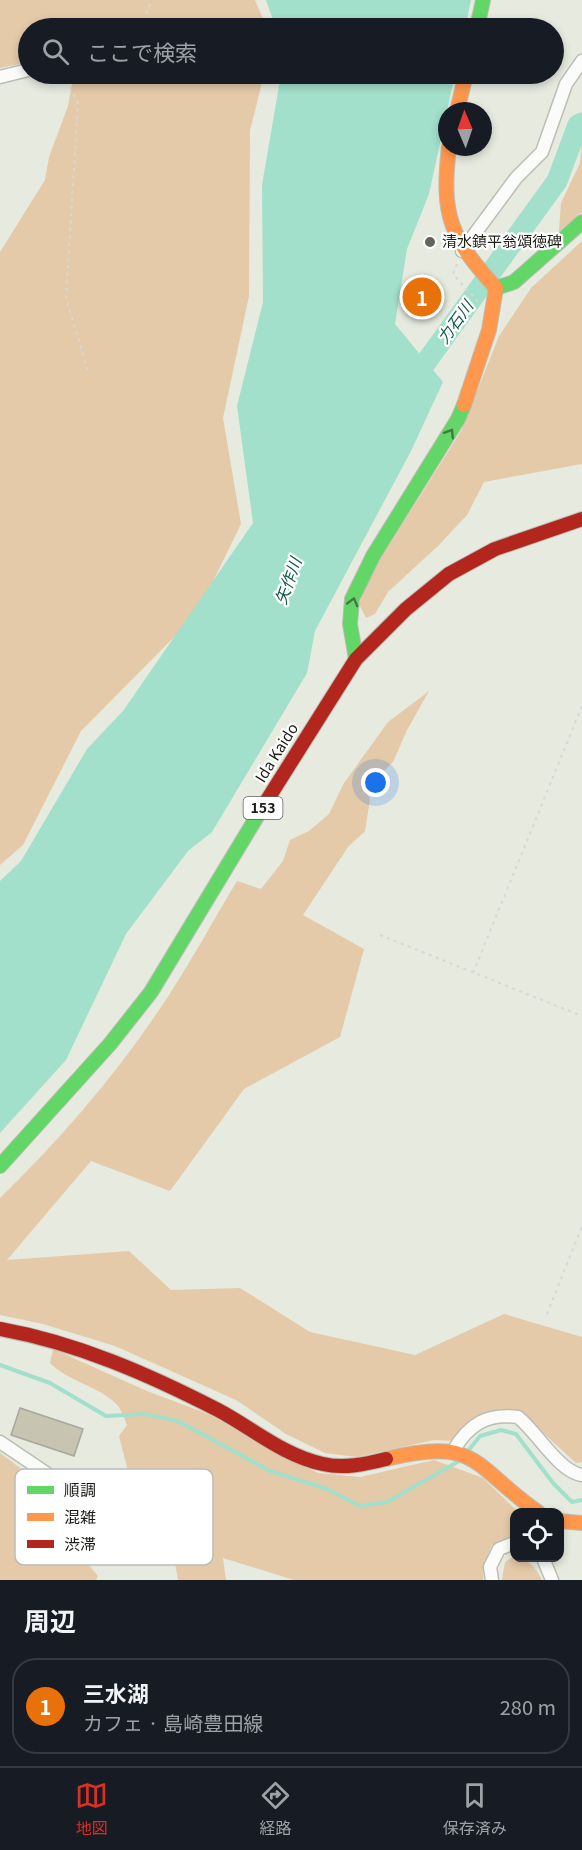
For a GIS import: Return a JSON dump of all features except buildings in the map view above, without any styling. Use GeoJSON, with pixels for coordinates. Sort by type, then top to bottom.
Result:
{"type":"FeatureCollection","features":[{"type":"Feature","properties":{"kind":"main road"},"geometry":{"type":"LineString","coordinates":[[479,18],[483,0]]}},
{"type":"Feature","properties":{"kind":"main road"},"geometry":{"type":"LineString","coordinates":[[460,102],[464,84]]}},
{"type":"Feature","properties":{"kind":"main road"},"geometry":{"type":"LineString","coordinates":[[356,659],[350,624],[352,599],[373,556],[458,419],[477,372],[489,330],[495,288],[464,252],[448,218],[444,184],[448,156]]}},
{"type":"Feature","properties":{"kind":"main road"},"geometry":{"type":"LineString","coordinates":[[495,288],[504,288],[514,282],[582,222]]}},
{"type":"Feature","properties":{"kind":"main road","name":"Ida Kaido"},"geometry":{"type":"LineString","coordinates":[[0,1166],[110,1044],[151,992],[356,659],[406,609],[449,574],[495,549],[582,519]]}},
{"type":"Feature","properties":{"kind":"main road"},"geometry":{"type":"LineString","coordinates":[[0,1329],[79,1350],[139,1374],[216,1409],[305,1459],[346,1467],[432,1450],[455,1452],[478,1461],[496,1474],[531,1508]]}},
{"type":"Feature","properties":{"kind":"main road"},"geometry":{"type":"LineString","coordinates":[[564,1521],[582,1523]]}},
{"type":"Feature","properties":{"kind":"street"},"geometry":{"type":"LineString","coordinates":[[464,252],[516,178],[542,152],[566,84],[582,61]]}},
{"type":"Feature","properties":{"kind":"street"},"geometry":{"type":"LineString","coordinates":[[0,77],[18,72]]}},
{"type":"Feature","properties":{"kind":"street"},"geometry":{"type":"LineString","coordinates":[[455,1452],[462,1436],[489,1417],[518,1417],[560,1462],[574,1474],[582,1475]]}},
{"type":"Feature","properties":{"kind":"street"},"geometry":{"type":"LineString","coordinates":[[0,1442],[40,1469]]}},
{"type":"Feature","properties":{"kind":"street"},"geometry":{"type":"LineString","coordinates":[[492,1580],[490,1567],[499,1549],[510,1545]]}},
{"type":"Feature","properties":{"kind":"street"},"geometry":{"type":"LineString","coordinates":[[545,1562],[552,1580]]}},
{"type":"Feature","properties":{"kind":"path"},"geometry":{"type":"LineString","coordinates":[[145,18],[150,5],[147,0]]}},
{"type":"Feature","properties":{"kind":"path"},"geometry":{"type":"LineString","coordinates":[[69,84],[78,103],[66,298],[88,371]]}},
{"type":"Feature","properties":{"kind":"path"},"geometry":{"type":"LineString","coordinates":[[454,274],[482,305]]}},
{"type":"Feature","properties":{"kind":"path"},"geometry":{"type":"LineString","coordinates":[[473,973],[582,706]]}},
{"type":"Feature","properties":{"kind":"path"},"geometry":{"type":"LineString","coordinates":[[380,935],[582,1017]]}},
{"type":"Feature","properties":{"kind":"path"},"geometry":{"type":"LineString","coordinates":[[547,1314],[582,1226]]}},
{"type":"Feature","properties":{"kind":"shaded area"},"geometry":{"type":"Polygon","coordinates":[[[0,0],[255,0],[263,18],[18,18],[18,64],[0,68],[0,0]]]}},
{"type":"Feature","properties":{"kind":"shaded area"},"geometry":{"type":"Polygon","coordinates":[[[72,84],[262,84],[250,131],[249,296],[223,418],[241,524],[197,614],[81,731],[23,845],[0,865],[0,252],[45,180],[49,157],[68,106],[72,84]]]}},
{"type":"Feature","properties":{"kind":"shaded area"},"geometry":{"type":"Polygon","coordinates":[[[582,136],[582,212],[559,231],[561,203],[580,163],[582,136]]]}},
{"type":"Feature","properties":{"kind":"shaded area"},"geometry":{"type":"Polygon","coordinates":[[[582,241],[582,464],[484,482],[467,515],[438,546],[388,592],[375,614],[366,618],[359,604],[373,571],[461,431],[499,336],[531,288],[582,241]]]}},
{"type":"Feature","properties":{"kind":"shaded area"},"geometry":{"type":"Polygon","coordinates":[[[429,691],[407,730],[393,762],[365,790],[370,799],[365,831],[348,847],[303,915],[364,949],[340,1037],[244,1089],[170,1191],[91,1161],[7,1260],[129,1251],[171,1290],[240,1288],[310,1332],[415,1355],[504,1314],[582,1337],[582,1462],[576,1463],[541,1431],[519,1419],[495,1421],[455,1441],[434,1440],[357,1457],[325,1453],[286,1434],[236,1400],[115,1346],[43,1324],[0,1315],[0,1198],[69,1126],[111,1076],[178,981],[237,881],[261,889],[283,861],[290,840],[309,831],[329,814],[344,783],[388,722],[429,691]]]}},
{"type":"Feature","properties":{"kind":"shaded area"},"geometry":{"type":"Polygon","coordinates":[[[53,1349],[147,1391],[208,1414],[318,1473],[360,1477],[434,1460],[483,1478],[514,1508],[510,1508],[510,1540],[492,1545],[484,1564],[483,1580],[294,1580],[223,1558],[226,1580],[178,1580],[175,1565],[213,1565],[213,1469],[127,1469],[119,1436],[127,1425],[119,1407],[104,1394],[57,1370],[50,1363],[53,1349]]]}},
{"type":"Feature","properties":{"kind":"shaded area"},"geometry":{"type":"Polygon","coordinates":[[[0,1453],[22,1469],[15,1469],[15,1565],[89,1565],[98,1576],[96,1580],[0,1580],[0,1453]]]}},
{"type":"Feature","properties":{"kind":"shaded area"},"geometry":{"type":"Polygon","coordinates":[[[510,1559],[510,1562],[527,1562],[533,1566],[542,1580],[502,1580],[505,1562],[510,1559]]]}},
{"type":"Feature","properties":{"kind":"water"},"geometry":{"type":"Polygon","coordinates":[[[266,0],[471,0],[467,18],[272,18],[266,0]]]}},
{"type":"Feature","properties":{"kind":"water","name":"矢作川"},"geometry":{"type":"Polygon","coordinates":[[[279,84],[453,84],[449,102],[438,102],[438,152],[429,194],[407,249],[395,324],[443,382],[411,451],[315,631],[307,673],[212,832],[188,851],[126,934],[66,1060],[0,1133],[0,881],[21,861],[87,749],[123,711],[253,523],[237,406],[263,302],[262,185],[279,84]]]}},
{"type":"Feature","properties":{"kind":"waterway","name":"力石川"},"geometry":{"type":"LineString","coordinates":[[411,383],[557,181],[578,125],[582,123]]}},
{"type":"Feature","properties":{"kind":"waterway"},"geometry":{"type":"LineString","coordinates":[[0,1365],[50,1383],[106,1416],[145,1414],[178,1421],[270,1471],[327,1489],[360,1506],[387,1502],[461,1460]]}},
{"type":"Feature","properties":{"kind":"waterway"},"geometry":{"type":"LineString","coordinates":[[468,1451],[480,1436],[501,1430],[516,1434],[553,1483],[572,1502],[582,1500]]}},
{"type":"Feature","properties":{"kind":"traffic: fast"},"geometry":{"type":"LineString","coordinates":[[479,18],[483,0]]}},
{"type":"Feature","properties":{"kind":"traffic: fast"},"geometry":{"type":"LineString","coordinates":[[496,288],[514,282],[582,222]]}},
{"type":"Feature","properties":{"kind":"traffic: fast"},"geometry":{"type":"LineString","coordinates":[[356,659],[350,624],[352,599],[373,556],[458,419],[464,405]]}},
{"type":"Feature","properties":{"kind":"traffic: fast"},"geometry":{"type":"LineString","coordinates":[[0,1166],[110,1044],[151,992],[264,805]]}},
{"type":"Feature","properties":{"kind":"traffic: slow"},"geometry":{"type":"LineString","coordinates":[[459,102],[464,84]]}},
{"type":"Feature","properties":{"kind":"traffic: slow"},"geometry":{"type":"LineString","coordinates":[[448,156],[446,191],[452,224],[468,254],[496,288]]}},
{"type":"Feature","properties":{"kind":"traffic: slow"},"geometry":{"type":"LineString","coordinates":[[464,405],[489,330],[496,288]]}},
{"type":"Feature","properties":{"kind":"traffic: slow"},"geometry":{"type":"LineString","coordinates":[[386,1459],[440,1451],[458,1454],[485,1469],[532,1508]]}},
{"type":"Feature","properties":{"kind":"traffic: slow"},"geometry":{"type":"LineString","coordinates":[[564,1521],[582,1523]]}},
{"type":"Feature","properties":{"kind":"traffic: jam"},"geometry":{"type":"LineString","coordinates":[[264,805],[356,659],[406,609],[449,574],[495,549],[582,519]]}},
{"type":"Feature","properties":{"kind":"traffic: jam"},"geometry":{"type":"LineString","coordinates":[[0,1329],[57,1342],[139,1372],[218,1410],[282,1448],[309,1460],[347,1466],[386,1459]]}},
{"type":"Feature","properties":{"kind":"place","name":"清水鎮平翁頌徳碑"},"geometry":{"type":"Point","coordinates":[430,242]}},
{"type":"Feature","properties":{"kind":"place","name":"三水湖"},"geometry":{"type":"Point","coordinates":[422,297]}}]}
